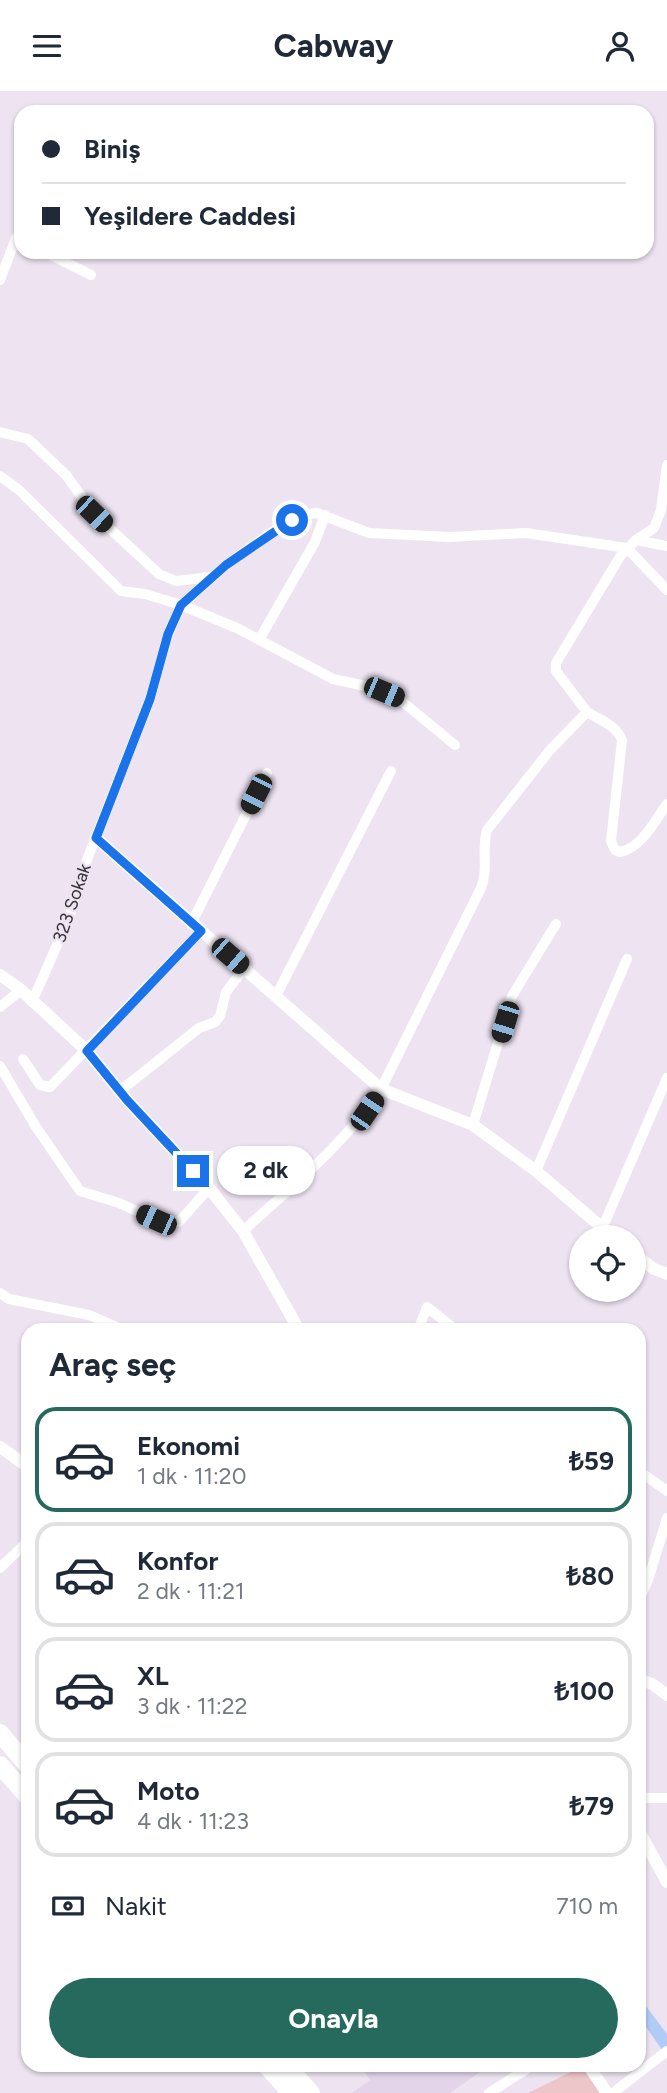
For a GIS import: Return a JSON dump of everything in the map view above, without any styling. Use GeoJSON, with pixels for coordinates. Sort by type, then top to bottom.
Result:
{"type":"FeatureCollection","features":[{"type":"Feature","properties":{"kind":"highway"},"geometry":{"type":"LineString","coordinates":[[0,1733],[21,1758]]}},
{"type":"Feature","properties":{"kind":"highway"},"geometry":{"type":"LineString","coordinates":[[0,1765],[21,1789]]}},
{"type":"Feature","properties":{"kind":"highway"},"geometry":{"type":"LineString","coordinates":[[272,2072],[291,2093]]}},
{"type":"Feature","properties":{"kind":"highway"},"geometry":{"type":"LineString","coordinates":[[296,2072],[311,2093]]}},
{"type":"Feature","properties":{"kind":"street"},"geometry":{"type":"LineString","coordinates":[[0,280],[14,243]]}},
{"type":"Feature","properties":{"kind":"street"},"geometry":{"type":"LineString","coordinates":[[59,259],[91,275]]}},
{"type":"Feature","properties":{"kind":"street"},"geometry":{"type":"LineString","coordinates":[[0,432],[28,439],[66,475],[94,514],[159,575],[176,581],[211,577]]}},
{"type":"Feature","properties":{"kind":"street"},"geometry":{"type":"LineString","coordinates":[[667,465],[661,510],[654,527],[627,548],[573,631],[556,663],[556,671],[587,712],[613,727],[622,740],[611,841],[615,850],[620,852],[633,847],[667,804]]}},
{"type":"Feature","properties":{"kind":"street"},"geometry":{"type":"LineString","coordinates":[[0,476],[18,489],[121,591],[145,594],[181,605],[237,628],[333,679],[370,687],[398,698],[455,745]]}},
{"type":"Feature","properties":{"kind":"street"},"geometry":{"type":"LineString","coordinates":[[181,605],[211,577],[266,537],[301,515],[317,513],[360,532],[449,537],[526,533],[627,548],[667,590]]}},
{"type":"Feature","properties":{"kind":"street"},"geometry":{"type":"LineString","coordinates":[[259,640],[314,542],[325,515]]}},
{"type":"Feature","properties":{"kind":"street"},"geometry":{"type":"LineString","coordinates":[[636,540],[667,546]]}},
{"type":"Feature","properties":{"kind":"street","name":"323 Sokak"},"geometry":{"type":"LineString","coordinates":[[32,1003],[68,920],[96,838],[150,699],[168,634],[181,605]]}},
{"type":"Feature","properties":{"kind":"street"},"geometry":{"type":"LineString","coordinates":[[243,1231],[328,1155],[367,1111],[381,1090],[485,877],[484,838],[487,830],[550,750],[587,712]]}},
{"type":"Feature","properties":{"kind":"street"},"geometry":{"type":"LineString","coordinates":[[276,996],[391,771]]}},
{"type":"Feature","properties":{"kind":"street"},"geometry":{"type":"LineString","coordinates":[[23,1059],[40,1085],[50,1087],[87,1051],[196,928],[267,773]]}},
{"type":"Feature","properties":{"kind":"street"},"geometry":{"type":"LineString","coordinates":[[96,838],[381,1090],[473,1125],[536,1171],[597,1225]]}},
{"type":"Feature","properties":{"kind":"street"},"geometry":{"type":"LineString","coordinates":[[473,1125],[512,996],[556,924]]}},
{"type":"Feature","properties":{"kind":"street"},"geometry":{"type":"LineString","coordinates":[[536,1171],[627,959]]}},
{"type":"Feature","properties":{"kind":"street"},"geometry":{"type":"LineString","coordinates":[[120,1091],[199,1028],[215,1023],[220,1016],[226,992],[244,969]]}},
{"type":"Feature","properties":{"kind":"street"},"geometry":{"type":"LineString","coordinates":[[0,975],[87,1051],[209,1188],[243,1231],[295,1323]]}},
{"type":"Feature","properties":{"kind":"street"},"geometry":{"type":"LineString","coordinates":[[0,1007],[21,991]]}},
{"type":"Feature","properties":{"kind":"street"},"geometry":{"type":"LineString","coordinates":[[0,1066],[36,1128],[80,1191],[119,1203],[156,1220],[179,1223],[209,1188]]}},
{"type":"Feature","properties":{"kind":"street"},"geometry":{"type":"LineString","coordinates":[[604,1225],[667,1078]]}},
{"type":"Feature","properties":{"kind":"street"},"geometry":{"type":"LineString","coordinates":[[646,1263],[667,1274]]}},
{"type":"Feature","properties":{"kind":"street"},"geometry":{"type":"LineString","coordinates":[[0,1293],[9,1299],[89,1315],[108,1323]]}},
{"type":"Feature","properties":{"kind":"street"},"geometry":{"type":"LineString","coordinates":[[421,1323],[427,1307],[447,1323]]}},
{"type":"Feature","properties":{"kind":"street"},"geometry":{"type":"LineString","coordinates":[[0,1447],[21,1462]]}},
{"type":"Feature","properties":{"kind":"street"},"geometry":{"type":"LineString","coordinates":[[646,1476],[667,1490]]}},
{"type":"Feature","properties":{"kind":"street"},"geometry":{"type":"LineString","coordinates":[[646,1584],[667,1518]]}},
{"type":"Feature","properties":{"kind":"street"},"geometry":{"type":"LineString","coordinates":[[0,1568],[21,1548]]}},
{"type":"Feature","properties":{"kind":"street"},"geometry":{"type":"LineString","coordinates":[[646,1682],[667,1695]]}},
{"type":"Feature","properties":{"kind":"street"},"geometry":{"type":"LineString","coordinates":[[646,1797],[667,1798]]}},
{"type":"Feature","properties":{"kind":"street"},"geometry":{"type":"LineString","coordinates":[[646,1844],[667,1882]]}},
{"type":"Feature","properties":{"kind":"street"},"geometry":{"type":"LineString","coordinates":[[646,2066],[667,2051]]}},
{"type":"Feature","properties":{"kind":"street"},"geometry":{"type":"LineString","coordinates":[[489,2093],[522,2072]]}},
{"type":"Feature","properties":{"kind":"street"},"geometry":{"type":"LineString","coordinates":[[593,2072],[607,2093]]}},
{"type":"Feature","properties":{"kind":"street"},"geometry":{"type":"LineString","coordinates":[[613,2093],[638,2072]]}},
{"type":"Feature","properties":{"kind":"shaded area"},"geometry":{"type":"Polygon","coordinates":[[[365,2072],[480,2072],[450,2093],[352,2093],[370,2080],[365,2072]]]}},
{"type":"Feature","properties":{"kind":"shaded area"},"geometry":{"type":"Polygon","coordinates":[[[571,2072],[587,2072],[600,2093],[528,2093],[571,2072]]]}},
{"type":"Feature","properties":{"kind":"water"},"geometry":{"type":"Polygon","coordinates":[[[646,2006],[667,2034],[667,2057],[646,2027],[646,2006]]]}},
{"type":"Feature","properties":{"kind":"route"},"geometry":{"type":"LineString","coordinates":[[193,1171],[127,1100],[87,1051],[201,931],[96,838],[150,699],[168,634],[181,605],[226,565],[292,520]]}}]}
